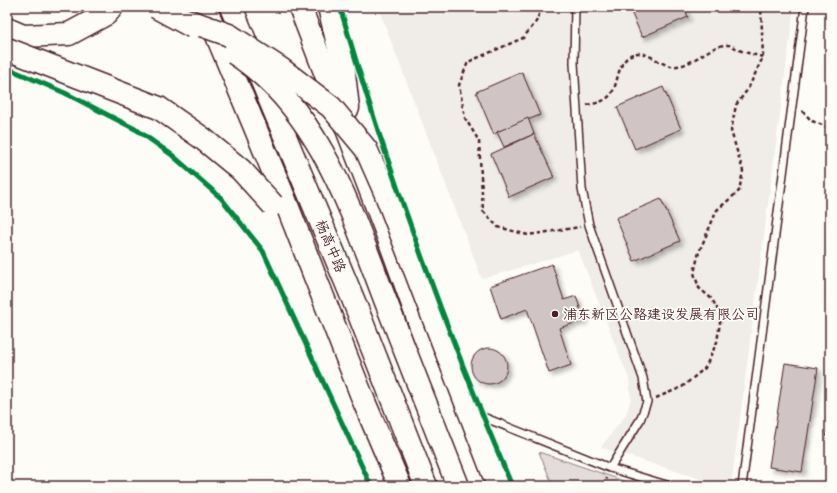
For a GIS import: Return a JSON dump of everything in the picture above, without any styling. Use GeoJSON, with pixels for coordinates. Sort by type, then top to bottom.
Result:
{"type":"FeatureCollection","features":[{"type":"Feature","properties":{"kind":"main road"},"geometry":{"type":"LineString","coordinates":[[7,29],[23,36],[69,34],[106,14],[112,7]]}},
{"type":"Feature","properties":{"kind":"main road"},"geometry":{"type":"LineString","coordinates":[[156,7],[181,18],[230,35],[281,69],[331,107],[366,149],[385,192],[498,486]]}},
{"type":"Feature","properties":{"kind":"main road"},"geometry":{"type":"LineString","coordinates":[[206,7],[313,272],[364,404],[400,486]]}},
{"type":"Feature","properties":{"kind":"main road","name":"杨高中路"},"geometry":{"type":"LineString","coordinates":[[231,7],[353,299],[426,486]]}},
{"type":"Feature","properties":{"kind":"main road"},"geometry":{"type":"LineString","coordinates":[[300,7],[352,141],[479,486]]}},
{"type":"Feature","properties":{"kind":"main road"},"geometry":{"type":"LineString","coordinates":[[329,7],[343,65],[352,141]]}},
{"type":"Feature","properties":{"kind":"main road"},"geometry":{"type":"LineString","coordinates":[[181,18],[240,56],[273,85],[297,111],[324,153],[348,205],[458,486]]}},
{"type":"Feature","properties":{"kind":"main road"},"geometry":{"type":"LineString","coordinates":[[7,49],[159,108],[202,138],[241,170],[273,205],[313,272]]}},
{"type":"Feature","properties":{"kind":"lane"},"geometry":{"type":"LineString","coordinates":[[575,7],[574,63],[582,189],[588,225],[643,378],[647,402],[640,420],[610,468]]}},
{"type":"Feature","properties":{"kind":"lane"},"geometry":{"type":"LineString","coordinates":[[742,486],[805,7]]}},
{"type":"Feature","properties":{"kind":"lane"},"geometry":{"type":"LineString","coordinates":[[458,429],[483,417],[610,468],[670,486]]}},
{"type":"Feature","properties":{"kind":"path"},"geometry":{"type":"LineString","coordinates":[[542,7],[536,22],[523,38],[468,62],[459,85],[465,118],[479,141],[483,211],[498,228],[528,235],[588,225]]}},
{"type":"Feature","properties":{"kind":"path"},"geometry":{"type":"LineString","coordinates":[[647,402],[682,387],[704,368],[717,342],[720,316],[712,299],[699,288],[694,273],[699,252],[717,210],[738,191],[744,171],[731,131],[736,106],[748,89],[763,57],[761,7]]}},
{"type":"Feature","properties":{"kind":"path"},"geometry":{"type":"LineString","coordinates":[[577,108],[606,100],[616,89],[617,75],[626,58],[634,53],[647,54],[661,64],[673,67],[691,62],[720,46],[730,45],[739,50],[763,57]]}},
{"type":"Feature","properties":{"kind":"path"},"geometry":{"type":"LineString","coordinates":[[792,103],[812,121],[830,128]]}},
{"type":"Feature","properties":{"kind":"path"},"geometry":{"type":"LineString","coordinates":[[830,427],[827,434],[830,452]]}},
{"type":"Feature","properties":{"kind":"shaded area"},"geometry":{"type":"Polygon","coordinates":[[[378,7],[794,7],[731,486],[722,486],[601,447],[626,415],[631,398],[629,379],[578,250],[482,279],[378,7]]]}},
{"type":"Feature","properties":{"kind":"shaded area"},"geometry":{"type":"Polygon","coordinates":[[[539,452],[639,486],[553,486],[539,452]]]}},
{"type":"Feature","properties":{"kind":"building"},"geometry":{"type":"Polygon","coordinates":[[[629,7],[684,7],[688,17],[642,37],[629,7]]]}},
{"type":"Feature","properties":{"kind":"building"},"geometry":{"type":"Polygon","coordinates":[[[522,72],[540,115],[497,132],[494,135],[476,92],[522,72]]]}},
{"type":"Feature","properties":{"kind":"building"},"geometry":{"type":"Polygon","coordinates":[[[663,87],[681,129],[635,149],[617,107],[663,87]]]}},
{"type":"Feature","properties":{"kind":"building"},"geometry":{"type":"Polygon","coordinates":[[[528,118],[534,134],[504,147],[497,132],[528,118]]]}},
{"type":"Feature","properties":{"kind":"building"},"geometry":{"type":"Polygon","coordinates":[[[534,134],[554,177],[509,197],[491,154],[534,134]]]}},
{"type":"Feature","properties":{"kind":"building"},"geometry":{"type":"Polygon","coordinates":[[[661,199],[680,241],[634,261],[616,218],[661,199]]]}},
{"type":"Feature","properties":{"kind":"building","name":"浦东新区公路建设发展有限公司"},"geometry":{"type":"Polygon","coordinates":[[[552,264],[564,300],[576,296],[584,320],[559,328],[571,365],[549,373],[527,309],[501,319],[490,286],[552,264]]]}},
{"type":"Feature","properties":{"kind":"building"},"geometry":{"type":"Polygon","coordinates":[[[493,348],[502,353],[506,359],[506,373],[502,379],[493,384],[485,384],[476,379],[472,373],[471,362],[476,353],[482,349],[493,348]]]}},
{"type":"Feature","properties":{"kind":"building"},"geometry":{"type":"Polygon","coordinates":[[[785,363],[818,368],[802,472],[769,467],[785,363]]]}},
{"type":"Feature","properties":{"kind":"cycle path"},"geometry":{"type":"LineString","coordinates":[[340,7],[377,129],[419,249],[464,368],[512,486]]}},
{"type":"Feature","properties":{"kind":"cycle path"},"geometry":{"type":"LineString","coordinates":[[7,68],[65,93],[137,130],[172,155],[221,198],[263,251],[371,486]]}},
{"type":"Feature","properties":{"kind":"place","name":"浦东新区公路建设发展有限公司"},"geometry":{"type":"Point","coordinates":[555,314]}}]}
